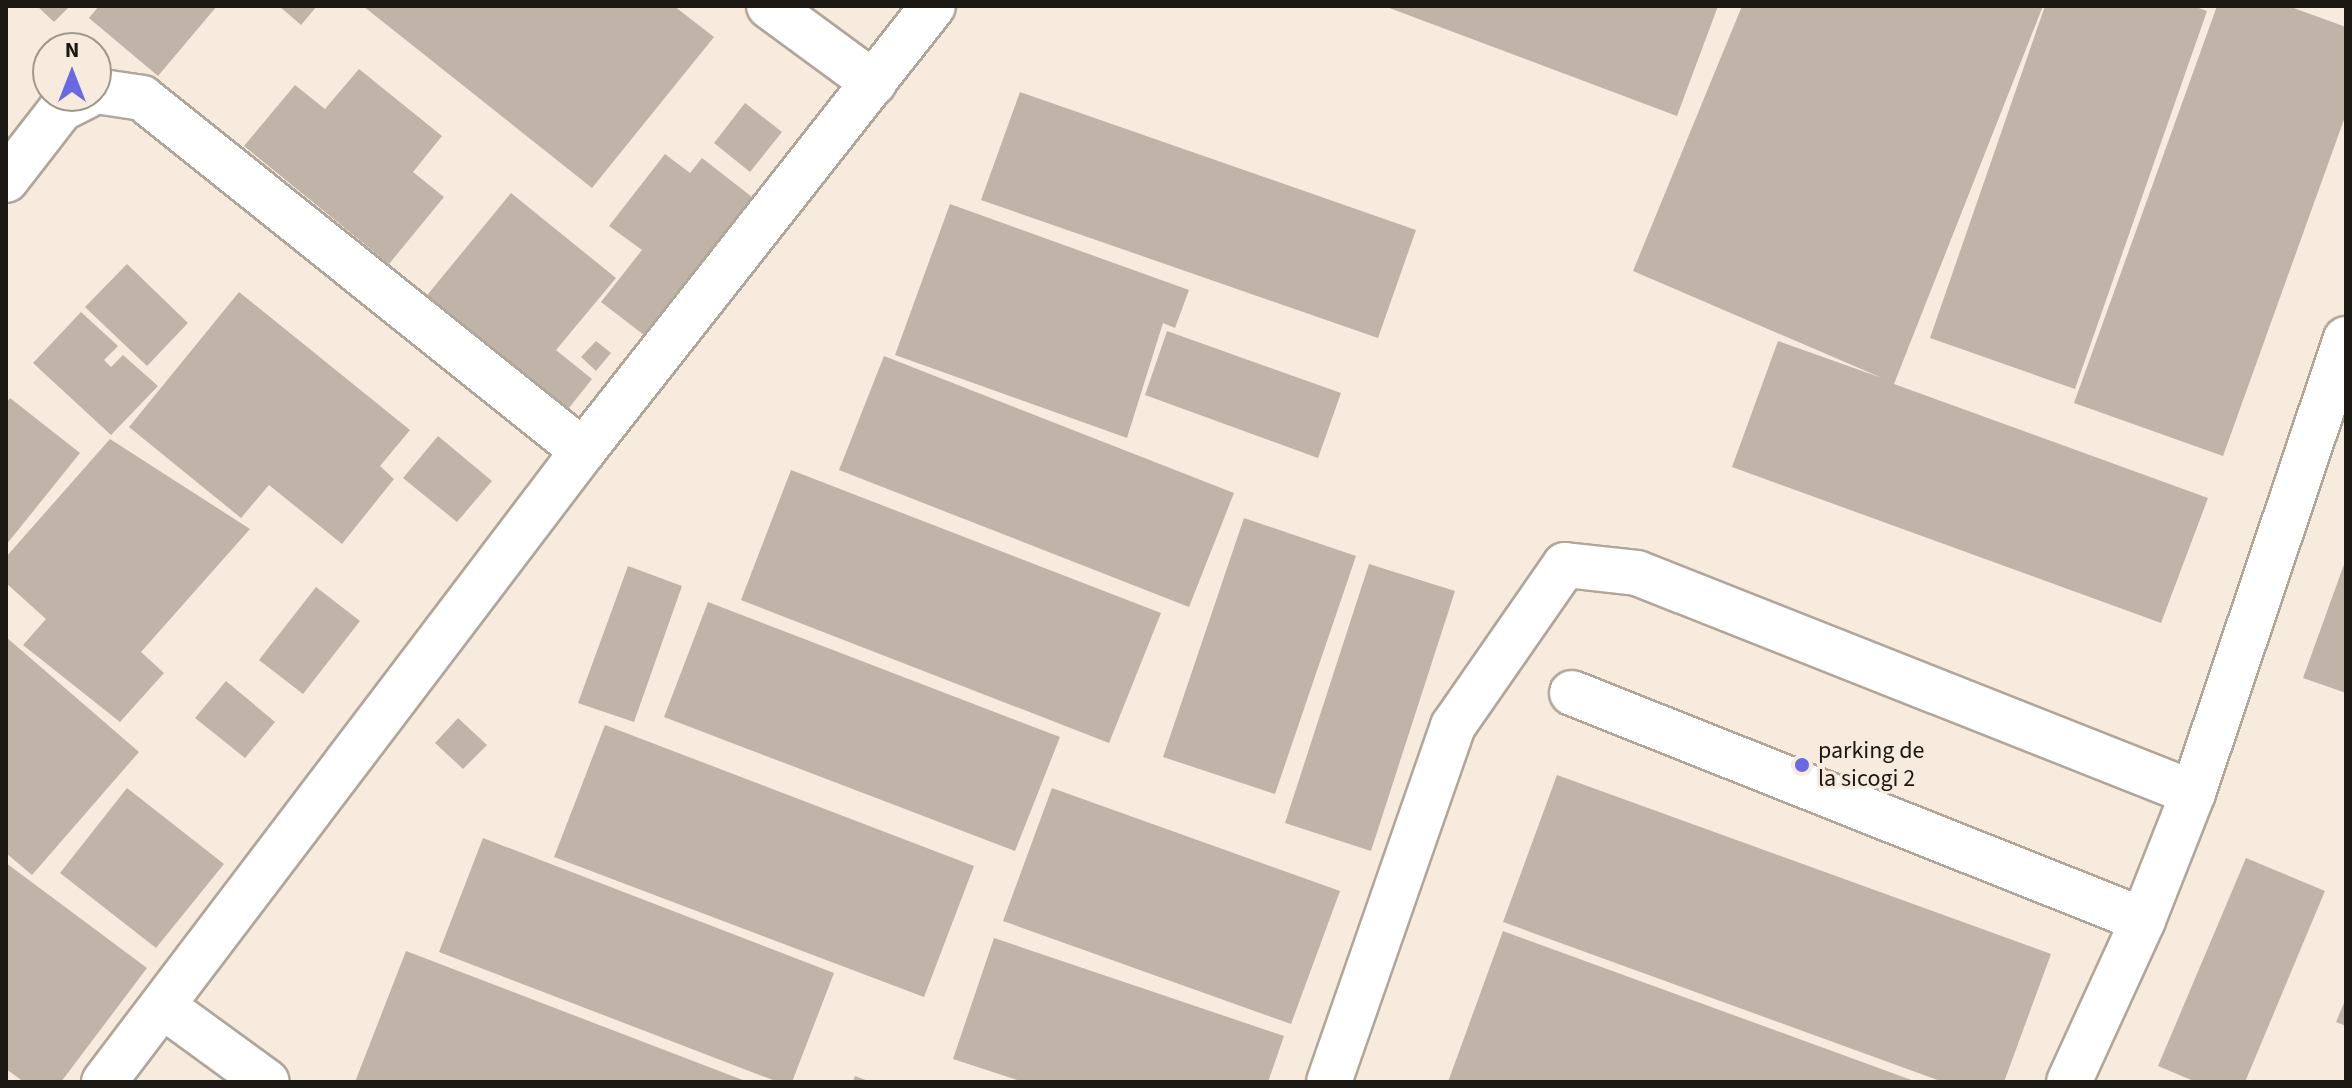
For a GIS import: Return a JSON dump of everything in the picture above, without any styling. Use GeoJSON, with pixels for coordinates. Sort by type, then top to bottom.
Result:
{"type":"FeatureCollection","features":[{"type":"Feature","properties":{"kind":"street"},"geometry":{"type":"LineString","coordinates":[[769,6],[874,83]]}},
{"type":"Feature","properties":{"kind":"street"},"geometry":{"type":"LineString","coordinates":[[104,1082],[164,1007],[583,451],[933,6]]}},
{"type":"Feature","properties":{"kind":"street"},"geometry":{"type":"LineString","coordinates":[[112,93],[142,98],[583,451]]}},
{"type":"Feature","properties":{"kind":"street"},"geometry":{"type":"LineString","coordinates":[[6,180],[59,112]]}},
{"type":"Feature","properties":{"kind":"street"},"geometry":{"type":"LineString","coordinates":[[2073,1081],[2143,920],[2193,793],[2346,339]]}},
{"type":"Feature","properties":{"kind":"street"},"geometry":{"type":"LineString","coordinates":[[1329,1082],[1453,726],[1565,565],[1637,573],[2193,793]]}},
{"type":"Feature","properties":{"kind":"street"},"geometry":{"type":"LineString","coordinates":[[1572,693],[2143,920]]}},
{"type":"Feature","properties":{"kind":"street"},"geometry":{"type":"LineString","coordinates":[[164,1007],[267,1082]]}},
{"type":"Feature","properties":{"kind":"building"},"geometry":{"type":"Polygon","coordinates":[[[37,6],[70,6],[54,22],[37,6]]]}},
{"type":"Feature","properties":{"kind":"building"},"geometry":{"type":"Polygon","coordinates":[[[99,6],[217,6],[158,76],[112,37],[112,32],[106,32],[89,18],[99,6]]]}},
{"type":"Feature","properties":{"kind":"building"},"geometry":{"type":"Polygon","coordinates":[[[279,6],[317,6],[301,25],[279,6]]]}},
{"type":"Feature","properties":{"kind":"building"},"geometry":{"type":"Polygon","coordinates":[[[363,6],[674,6],[714,37],[592,188],[363,6]]]}},
{"type":"Feature","properties":{"kind":"building"},"geometry":{"type":"Polygon","coordinates":[[[1384,6],[1718,6],[1677,116],[1384,6]]]}},
{"type":"Feature","properties":{"kind":"building"},"geometry":{"type":"Polygon","coordinates":[[[1742,6],[2043,6],[1894,384],[2208,498],[2161,623],[1732,467],[1778,341],[1882,378],[1633,271],[1742,6]]]}},
{"type":"Feature","properties":{"kind":"building"},"geometry":{"type":"Polygon","coordinates":[[[2045,6],[2193,6],[2207,11],[2075,389],[1930,338],[2045,6]]]}},
{"type":"Feature","properties":{"kind":"building"},"geometry":{"type":"Polygon","coordinates":[[[2217,6],[2288,6],[2346,27],[2346,114],[2223,456],[2074,403],[2217,6]]]}},
{"type":"Feature","properties":{"kind":"building"},"geometry":{"type":"Polygon","coordinates":[[[359,69],[442,136],[413,172],[444,197],[389,264],[244,146],[295,85],[325,109],[359,69]]]}},
{"type":"Feature","properties":{"kind":"building"},"geometry":{"type":"Polygon","coordinates":[[[1020,92],[1416,230],[1378,338],[981,200],[1020,92]]]}},
{"type":"Feature","properties":{"kind":"building"},"geometry":{"type":"Polygon","coordinates":[[[745,103],[782,132],[750,172],[714,143],[745,103]]]}},
{"type":"Feature","properties":{"kind":"building"},"geometry":{"type":"Polygon","coordinates":[[[665,154],[690,173],[702,158],[752,197],[644,335],[601,302],[642,250],[609,226],[665,154]]]}},
{"type":"Feature","properties":{"kind":"building"},"geometry":{"type":"Polygon","coordinates":[[[511,193],[616,278],[556,350],[592,379],[565,413],[424,299],[511,193]]]}},
{"type":"Feature","properties":{"kind":"building"},"geometry":{"type":"Polygon","coordinates":[[[950,204],[1189,290],[1175,328],[1163,323],[1127,438],[895,355],[950,204]]]}},
{"type":"Feature","properties":{"kind":"building"},"geometry":{"type":"Polygon","coordinates":[[[127,264],[188,323],[147,366],[85,307],[127,264]]]}},
{"type":"Feature","properties":{"kind":"building"},"geometry":{"type":"Polygon","coordinates":[[[239,292],[410,430],[380,466],[394,479],[342,544],[269,485],[241,518],[129,427],[239,292]]]}},
{"type":"Feature","properties":{"kind":"building"},"geometry":{"type":"Polygon","coordinates":[[[81,312],[118,346],[104,360],[111,367],[123,355],[158,386],[111,435],[33,363],[81,312]]]}},
{"type":"Feature","properties":{"kind":"building"},"geometry":{"type":"Polygon","coordinates":[[[1167,331],[1341,393],[1318,458],[1145,395],[1167,331]]]}},
{"type":"Feature","properties":{"kind":"building"},"geometry":{"type":"Polygon","coordinates":[[[596,341],[611,353],[596,371],[581,357],[596,341]]]}},
{"type":"Feature","properties":{"kind":"building"},"geometry":{"type":"Polygon","coordinates":[[[884,356],[1234,493],[1189,607],[839,470],[884,356]]]}},
{"type":"Feature","properties":{"kind":"building"},"geometry":{"type":"Polygon","coordinates":[[[10,398],[80,453],[6,545],[6,403],[10,398]]]}},
{"type":"Feature","properties":{"kind":"building"},"geometry":{"type":"Polygon","coordinates":[[[438,436],[492,481],[457,522],[403,478],[438,436]]]}},
{"type":"Feature","properties":{"kind":"building"},"geometry":{"type":"Polygon","coordinates":[[[110,439],[250,529],[141,652],[164,673],[120,722],[23,645],[46,619],[6,583],[6,557],[110,439]]]}},
{"type":"Feature","properties":{"kind":"building"},"geometry":{"type":"Polygon","coordinates":[[[791,470],[1161,613],[1109,743],[741,600],[791,470]]]}},
{"type":"Feature","properties":{"kind":"building"},"geometry":{"type":"Polygon","coordinates":[[[1244,518],[1356,556],[1275,794],[1163,757],[1244,518]]]}},
{"type":"Feature","properties":{"kind":"building"},"geometry":{"type":"Polygon","coordinates":[[[2346,559],[2346,693],[2303,678],[2346,559]]]}},
{"type":"Feature","properties":{"kind":"building"},"geometry":{"type":"Polygon","coordinates":[[[1369,564],[1455,591],[1371,851],[1285,823],[1369,564]]]}},
{"type":"Feature","properties":{"kind":"building"},"geometry":{"type":"Polygon","coordinates":[[[628,566],[682,586],[634,722],[578,703],[628,566]]]}},
{"type":"Feature","properties":{"kind":"building"},"geometry":{"type":"Polygon","coordinates":[[[316,587],[360,621],[303,694],[259,660],[316,587]]]}},
{"type":"Feature","properties":{"kind":"building"},"geometry":{"type":"Polygon","coordinates":[[[708,602],[1060,737],[1015,851],[664,717],[708,602]]]}},
{"type":"Feature","properties":{"kind":"building"},"geometry":{"type":"Polygon","coordinates":[[[6,637],[139,752],[32,875],[6,853],[6,637]]]}},
{"type":"Feature","properties":{"kind":"building"},"geometry":{"type":"Polygon","coordinates":[[[226,681],[275,722],[245,758],[195,718],[226,681]]]}},
{"type":"Feature","properties":{"kind":"building"},"geometry":{"type":"Polygon","coordinates":[[[458,718],[487,745],[463,769],[435,743],[458,718]]]}},
{"type":"Feature","properties":{"kind":"building"},"geometry":{"type":"Polygon","coordinates":[[[605,725],[974,866],[924,997],[554,857],[605,725]]]}},
{"type":"Feature","properties":{"kind":"building"},"geometry":{"type":"Polygon","coordinates":[[[1557,775],[2051,954],[2004,1082],[1943,1082],[1503,922],[1557,775]]]}},
{"type":"Feature","properties":{"kind":"building"},"geometry":{"type":"Polygon","coordinates":[[[127,788],[224,864],[156,948],[60,873],[127,788]]]}},
{"type":"Feature","properties":{"kind":"building"},"geometry":{"type":"Polygon","coordinates":[[[1052,788],[1340,891],[1291,1024],[1003,921],[1052,788]]]}},
{"type":"Feature","properties":{"kind":"building"},"geometry":{"type":"Polygon","coordinates":[[[483,838],[834,973],[792,1082],[778,1082],[439,952],[483,838]]]}},
{"type":"Feature","properties":{"kind":"building"},"geometry":{"type":"Polygon","coordinates":[[[2246,858],[2325,891],[2245,1082],[2196,1082],[2158,1066],[2246,858]]]}},
{"type":"Feature","properties":{"kind":"building"},"geometry":{"type":"Polygon","coordinates":[[[6,863],[147,968],[61,1082],[24,1082],[6,1069],[6,863]]]}},
{"type":"Feature","properties":{"kind":"building"},"geometry":{"type":"Polygon","coordinates":[[[1503,931],[1917,1082],[1448,1082],[1503,931]]]}},
{"type":"Feature","properties":{"kind":"building"},"geometry":{"type":"Polygon","coordinates":[[[994,938],[1284,1036],[1268,1082],[1023,1082],[953,1059],[994,938]]]}},
{"type":"Feature","properties":{"kind":"building"},"geometry":{"type":"Polygon","coordinates":[[[406,951],[748,1082],[355,1082],[406,951]]]}},
{"type":"Feature","properties":{"kind":"building"},"geometry":{"type":"Polygon","coordinates":[[[2346,998],[2346,1026],[2336,1022],[2346,998]]]}},
{"type":"Feature","properties":{"kind":"building"},"geometry":{"type":"Polygon","coordinates":[[[855,1076],[871,1082],[853,1082],[855,1076]]]}},
{"type":"Feature","properties":{"kind":"place","name":"parking de la sicogi 2"},"geometry":{"type":"Point","coordinates":[1802,765]}}]}
